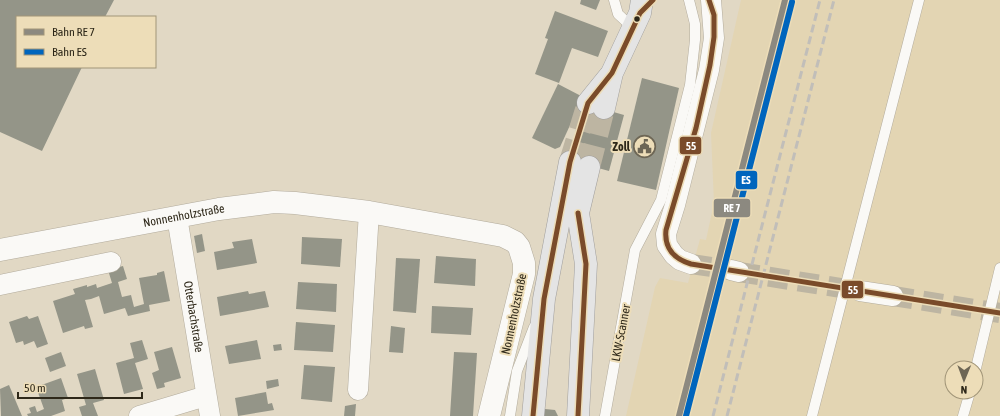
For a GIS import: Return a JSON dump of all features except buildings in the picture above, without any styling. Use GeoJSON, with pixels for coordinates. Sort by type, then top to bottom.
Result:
{"type":"FeatureCollection","features":[{"type":"Feature","properties":{"kind":"main road"},"geometry":{"type":"LineString","coordinates":[[596,106],[642,10]]}},
{"type":"Feature","properties":{"kind":"main road"},"geometry":{"type":"LineString","coordinates":[[533,416],[544,298],[556,246],[570,212],[579,164]]}},
{"type":"Feature","properties":{"kind":"main road"},"geometry":{"type":"LineString","coordinates":[[570,212],[585,259],[578,416]]}},
{"type":"Feature","properties":{"kind":"street"},"geometry":{"type":"LineString","coordinates":[[691,264],[680,260],[674,255],[667,245],[667,226],[675,205],[677,168],[712,54],[714,24],[710,1]]}},
{"type":"Feature","properties":{"kind":"street","name":"Nonnenholzstraße"},"geometry":{"type":"LineString","coordinates":[[1,249],[178,217],[274,202],[326,206],[369,212],[490,232],[508,238],[519,247],[524,263],[524,274],[489,416]]}},
{"type":"Feature","properties":{"kind":"street"},"geometry":{"type":"LineString","coordinates":[[358,390],[369,212]]}},
{"type":"Feature","properties":{"kind":"street","name":"Otterbachstraße"},"geometry":{"type":"LineString","coordinates":[[178,217],[210,416]]}},
{"type":"Feature","properties":{"kind":"street"},"geometry":{"type":"LineString","coordinates":[[0,285],[111,262]]}},
{"type":"Feature","properties":{"kind":"street"},"geometry":{"type":"LineString","coordinates":[[860,291],[892,296]]}},
{"type":"Feature","properties":{"kind":"street"},"geometry":{"type":"LineString","coordinates":[[139,416],[206,396]]}},
{"type":"Feature","properties":{"kind":"lane"},"geometry":{"type":"LineString","coordinates":[[614,0],[618,14],[642,10]]}},
{"type":"Feature","properties":{"kind":"lane","name":"LKW-Scanner"},"geometry":{"type":"LineString","coordinates":[[605,416],[636,250],[677,168],[693,60],[695,24],[688,0]]}},
{"type":"Feature","properties":{"kind":"lane"},"geometry":{"type":"LineString","coordinates":[[812,416],[919,0]]}},
{"type":"Feature","properties":{"kind":"lane"},"geometry":{"type":"LineString","coordinates":[[978,360],[1000,268]]}},
{"type":"Feature","properties":{"kind":"lane"},"geometry":{"type":"LineString","coordinates":[[510,416],[517,371],[544,298]]}},
{"type":"Feature","properties":{"kind":"lane"},"geometry":{"type":"LineString","coordinates":[[963,416],[968,400]]}},
{"type":"Feature","properties":{"kind":"shaded area"},"geometry":{"type":"Polygon","coordinates":[[[741,0],[1000,0],[1000,416],[626,416],[655,287],[660,278],[688,283],[700,239],[706,240],[714,203],[711,133],[741,0]]]}},
{"type":"Feature","properties":{"kind":"tunnel"},"geometry":{"type":"LineString","coordinates":[[570,162],[588,103]]}},
{"type":"Feature","properties":{"kind":"tunnel"},"geometry":{"type":"LineString","coordinates":[[589,167],[604,108]]}},
{"type":"Feature","properties":{"kind":"tunnel"},"geometry":{"type":"LineString","coordinates":[[691,264],[731,270]]}},
{"type":"Feature","properties":{"kind":"tunnel"},"geometry":{"type":"LineString","coordinates":[[739,272],[860,291]]}},
{"type":"Feature","properties":{"kind":"tunnel"},"geometry":{"type":"LineString","coordinates":[[893,296],[1000,313]]}},
{"type":"Feature","properties":{"kind":"railway"},"geometry":{"type":"LineString","coordinates":[[713,416],[820,0]]}},
{"type":"Feature","properties":{"kind":"railway"},"geometry":{"type":"LineString","coordinates":[[727,416],[834,0]]}},
{"type":"Feature","properties":{"kind":"transit line","name":"55"},"geometry":{"type":"LineString","coordinates":[[533,416],[544,299],[570,162],[588,103],[612,73],[640,13],[653,0]]}},
{"type":"Feature","properties":{"kind":"transit line","name":"55"},"geometry":{"type":"LineString","coordinates":[[709,0],[714,15],[714,37],[710,65],[696,128],[666,230],[667,242],[671,252],[675,256],[691,264],[1000,313]]}},
{"type":"Feature","properties":{"kind":"transit line"},"geometry":{"type":"LineString","coordinates":[[679,416],[785,0]]}},
{"type":"Feature","properties":{"kind":"transit line","name":"55"},"geometry":{"type":"LineString","coordinates":[[578,213],[586,264],[578,416]]}},
{"type":"Feature","properties":{"kind":"rail line","name":"ES"},"geometry":{"type":"LineString","coordinates":[[686,416],[792,2]]}},
{"type":"Feature","properties":{"kind":"place","name":"Zoll"},"geometry":{"type":"Point","coordinates":[645,147]}}]}
